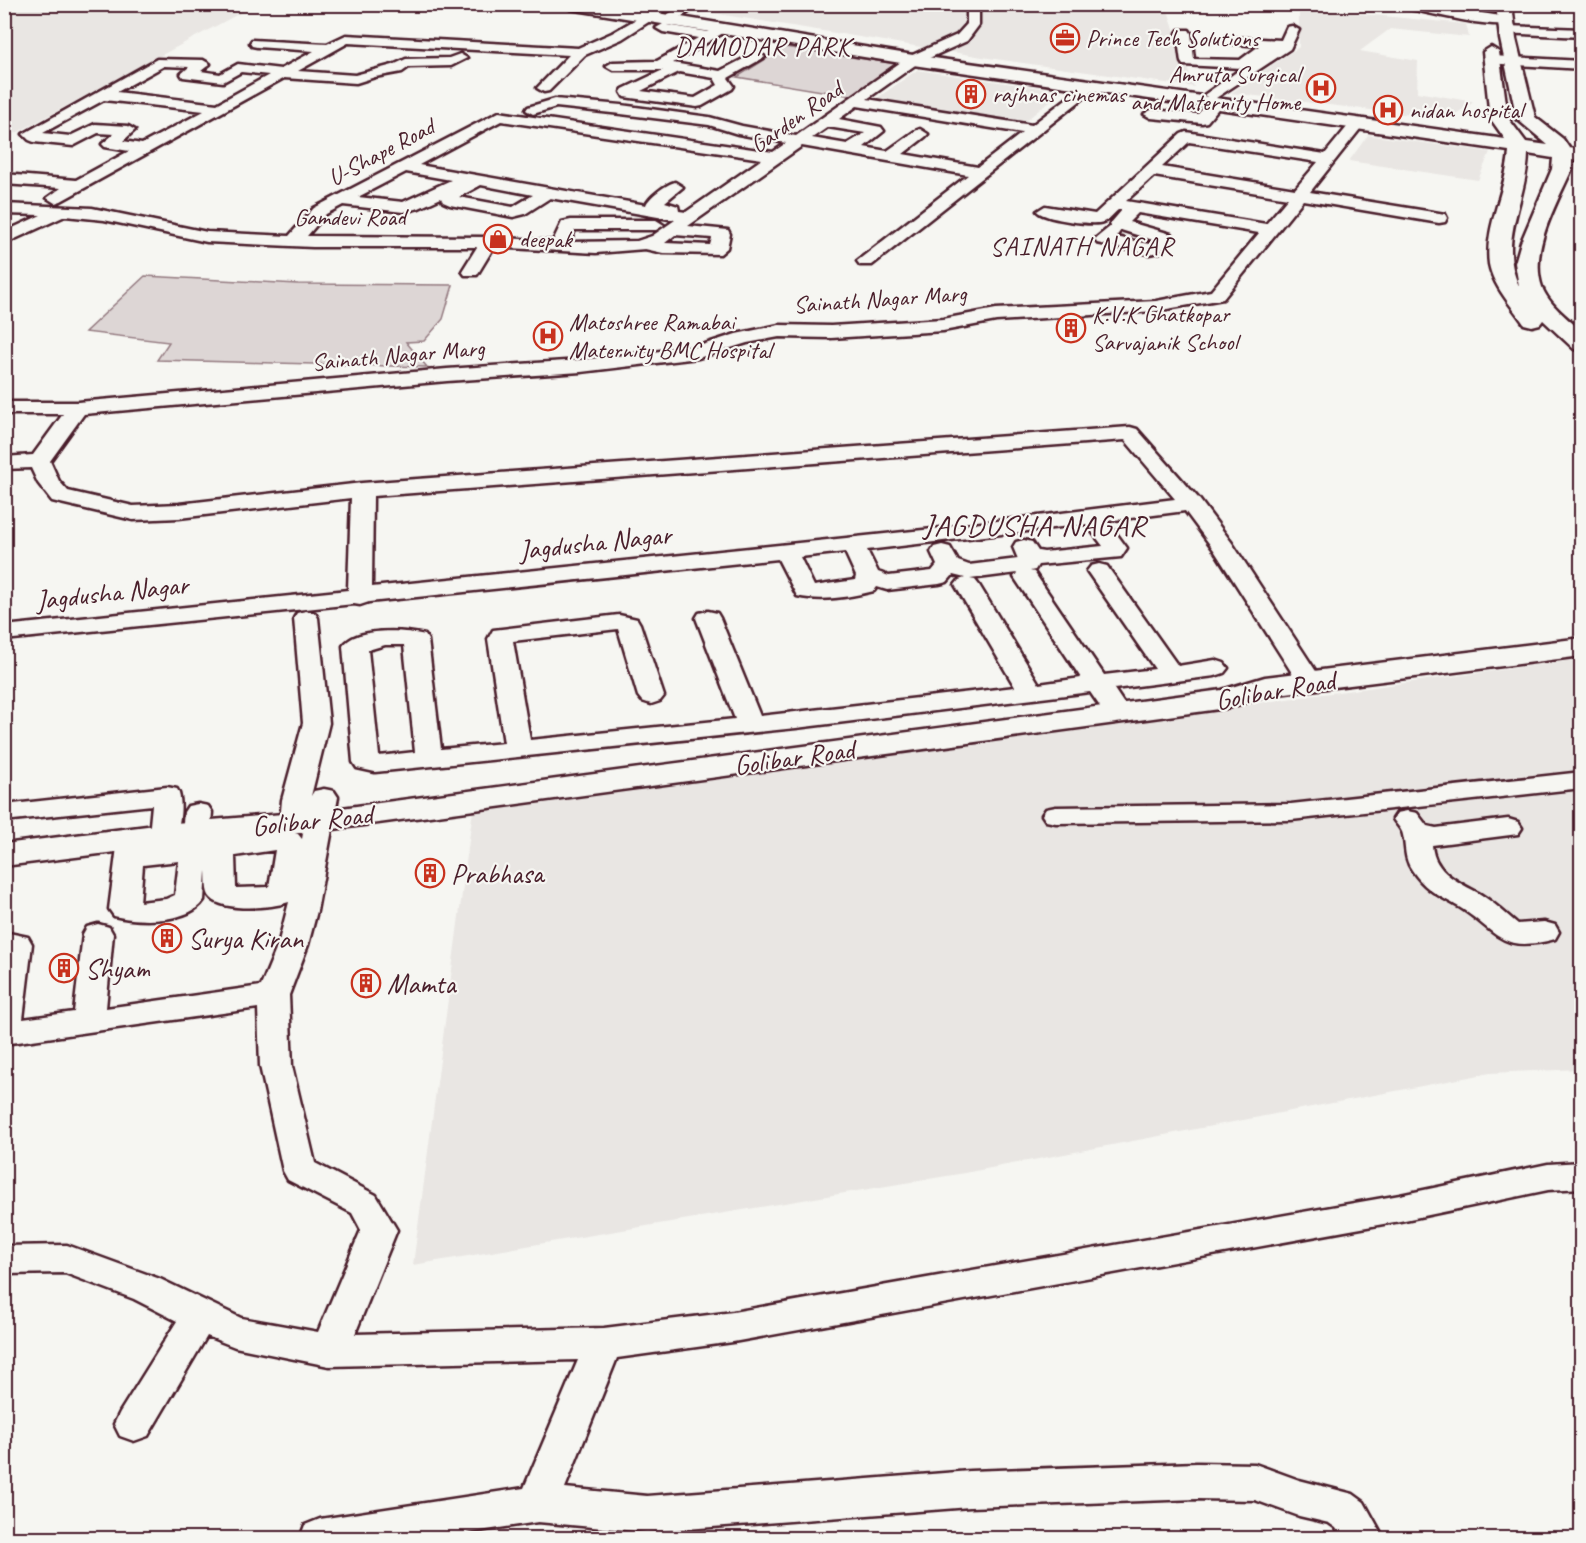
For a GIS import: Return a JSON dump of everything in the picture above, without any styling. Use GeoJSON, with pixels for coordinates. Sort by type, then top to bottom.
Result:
{"type":"FeatureCollection","features":[{"type":"Feature","properties":{"kind":"main road"},"geometry":{"type":"LineString","coordinates":[[570,4],[1213,99],[1357,124],[1516,141]]}},
{"type":"Feature","properties":{"kind":"main road"},"geometry":{"type":"LineString","coordinates":[[617,4],[716,33],[920,56],[1092,86],[1422,124],[1571,150]]}},
{"type":"Feature","properties":{"kind":"main road"},"geometry":{"type":"LineString","coordinates":[[1484,12],[1499,111],[1516,141],[1518,171],[1500,238],[1500,265],[1508,285],[1536,324],[1581,364]]}},
{"type":"Feature","properties":{"kind":"main road"},"geometry":{"type":"LineString","coordinates":[[1488,37],[1506,24],[1526,119],[1571,150]]}},
{"type":"Feature","properties":{"kind":"main road"},"geometry":{"type":"LineString","coordinates":[[1495,81],[1518,83]]}},
{"type":"Feature","properties":{"kind":"main road"},"geometry":{"type":"LineString","coordinates":[[1422,124],[1467,125],[1499,111],[1523,106]]}},
{"type":"Feature","properties":{"kind":"main road"},"geometry":{"type":"LineString","coordinates":[[1571,150],[1532,242],[1526,263],[1531,289],[1548,312],[1581,344]]}},
{"type":"Feature","properties":{"kind":"main road"},"geometry":{"type":"LineString","coordinates":[[1500,238],[1532,242]]}},
{"type":"Feature","properties":{"kind":"main road","name":"Golibar Road"},"geometry":{"type":"LineString","coordinates":[[42,841],[206,834],[308,810],[1107,697],[1227,699],[1264,686],[1581,647]]}},
{"type":"Feature","properties":{"kind":"main road"},"geometry":{"type":"LineString","coordinates":[[4,836],[42,841]]}},
{"type":"Feature","properties":{"kind":"main road"},"geometry":{"type":"LineString","coordinates":[[4,855],[42,841]]}},
{"type":"Feature","properties":{"kind":"street"},"geometry":{"type":"LineString","coordinates":[[544,88],[580,52],[696,4]]}},
{"type":"Feature","properties":{"kind":"street","name":"Garden Road"},"geometry":{"type":"LineString","coordinates":[[684,224],[777,157],[792,140],[832,122],[920,56],[962,38],[973,25],[973,4]]}},
{"type":"Feature","properties":{"kind":"street"},"geometry":{"type":"LineString","coordinates":[[1404,4],[1484,12],[1506,24],[1567,20]]}},
{"type":"Feature","properties":{"kind":"street"},"geometry":{"type":"LineString","coordinates":[[1536,22],[1581,33]]}},
{"type":"Feature","properties":{"kind":"street"},"geometry":{"type":"LineString","coordinates":[[1184,33],[1188,62],[1243,64],[1279,43],[1293,30]]}},
{"type":"Feature","properties":{"kind":"street"},"geometry":{"type":"LineString","coordinates":[[716,33],[696,45],[667,69],[628,92],[649,98],[697,103],[727,86],[720,79],[722,75]]}},
{"type":"Feature","properties":{"kind":"street"},"geometry":{"type":"LineString","coordinates":[[4,238],[59,204],[80,184],[281,74],[322,55],[346,39],[580,52]]}},
{"type":"Feature","properties":{"kind":"street"},"geometry":{"type":"LineString","coordinates":[[1230,40],[1279,43],[1285,46],[1248,70],[1213,99],[1202,120],[1150,120],[1187,135],[1329,159]]}},
{"type":"Feature","properties":{"kind":"street"},"geometry":{"type":"LineString","coordinates":[[257,43],[342,59]]}},
{"type":"Feature","properties":{"kind":"street"},"geometry":{"type":"LineString","coordinates":[[398,54],[413,43]]}},
{"type":"Feature","properties":{"kind":"street"},"geometry":{"type":"LineString","coordinates":[[696,45],[719,48]]}},
{"type":"Feature","properties":{"kind":"street"},"geometry":{"type":"LineString","coordinates":[[145,148],[110,144],[128,130],[95,128],[73,141],[33,137],[32,134],[162,62],[203,64],[188,74],[218,79],[238,68],[281,74],[356,79],[372,73],[397,69],[406,63],[456,61],[473,46]]}},
{"type":"Feature","properties":{"kind":"street"},"geometry":{"type":"LineString","coordinates":[[616,66],[722,75],[758,57]]}},
{"type":"Feature","properties":{"kind":"street"},"geometry":{"type":"LineString","coordinates":[[1492,60],[1581,65]]}},
{"type":"Feature","properties":{"kind":"street"},"geometry":{"type":"LineString","coordinates":[[1196,69],[1248,70]]}},
{"type":"Feature","properties":{"kind":"street"},"geometry":{"type":"LineString","coordinates":[[866,261],[1092,86]]}},
{"type":"Feature","properties":{"kind":"street"},"geometry":{"type":"LineString","coordinates":[[231,88],[252,90]]}},
{"type":"Feature","properties":{"kind":"street"},"geometry":{"type":"LineString","coordinates":[[181,129],[154,121],[171,103],[191,91]]}},
{"type":"Feature","properties":{"kind":"street"},"geometry":{"type":"LineString","coordinates":[[102,95],[218,108]]}},
{"type":"Feature","properties":{"kind":"street"},"geometry":{"type":"LineString","coordinates":[[857,102],[1035,130]]}},
{"type":"Feature","properties":{"kind":"street"},"geometry":{"type":"LineString","coordinates":[[533,110],[555,103],[574,108],[612,108],[735,126],[738,130],[792,140],[854,147],[878,131],[832,122],[818,136],[854,147],[889,157],[979,172]]}},
{"type":"Feature","properties":{"kind":"street"},"geometry":{"type":"LineString","coordinates":[[591,121],[612,108]]}},
{"type":"Feature","properties":{"kind":"street"},"geometry":{"type":"LineString","coordinates":[[638,127],[657,114]]}},
{"type":"Feature","properties":{"kind":"street","name":"U-Shape Road"},"geometry":{"type":"LineString","coordinates":[[294,241],[320,211],[499,116],[777,157]]}},
{"type":"Feature","properties":{"kind":"street"},"geometry":{"type":"LineString","coordinates":[[678,134],[695,122],[704,121]]}},
{"type":"Feature","properties":{"kind":"street"},"geometry":{"type":"LineString","coordinates":[[735,126],[716,140],[716,144],[757,151],[764,150],[792,140],[799,130],[760,121]]}},
{"type":"Feature","properties":{"kind":"street","name":"Sainath Nagar Marg"},"geometry":{"type":"LineString","coordinates":[[4,408],[78,408],[447,375],[581,366],[698,352],[743,338],[779,331],[831,332],[943,325],[996,315],[1156,306],[1188,302],[1217,295],[1357,124]]}},
{"type":"Feature","properties":{"kind":"street"},"geometry":{"type":"LineString","coordinates":[[889,157],[920,134]]}},
{"type":"Feature","properties":{"kind":"street"},"geometry":{"type":"LineString","coordinates":[[1052,205],[1094,219],[1100,218],[1187,135]]}},
{"type":"Feature","properties":{"kind":"street"},"geometry":{"type":"LineString","coordinates":[[405,167],[684,224],[722,234],[718,248],[714,250],[665,248],[645,244]]}},
{"type":"Feature","properties":{"kind":"street"},"geometry":{"type":"LineString","coordinates":[[383,178],[393,179],[421,170]]}},
{"type":"Feature","properties":{"kind":"street"},"geometry":{"type":"LineString","coordinates":[[1149,170],[1439,218]]}},
{"type":"Feature","properties":{"kind":"street"},"geometry":{"type":"LineString","coordinates":[[4,179],[80,184]]}},
{"type":"Feature","properties":{"kind":"street"},"geometry":{"type":"LineString","coordinates":[[470,182],[449,196],[449,199],[513,212],[519,211],[543,196]]}},
{"type":"Feature","properties":{"kind":"street"},"geometry":{"type":"LineString","coordinates":[[340,200],[403,207],[413,205],[432,192],[470,182]]}},
{"type":"Feature","properties":{"kind":"street"},"geometry":{"type":"LineString","coordinates":[[675,187],[652,204],[684,224]]}},
{"type":"Feature","properties":{"kind":"street","name":"Gamdevi Road"},"geometry":{"type":"LineString","coordinates":[[4,209],[59,204],[164,230],[204,236],[294,241],[489,242],[600,247],[655,242],[684,224]]}},
{"type":"Feature","properties":{"kind":"street"},"geometry":{"type":"LineString","coordinates":[[1112,206],[1271,231]]}},
{"type":"Feature","properties":{"kind":"street"},"geometry":{"type":"LineString","coordinates":[[1113,231],[1102,239],[1149,249],[1154,248],[1165,238],[1118,224],[1134,208]]}},
{"type":"Feature","properties":{"kind":"street"},"geometry":{"type":"LineString","coordinates":[[560,245],[568,226],[571,225],[684,224]]}},
{"type":"Feature","properties":{"kind":"street"},"geometry":{"type":"LineString","coordinates":[[665,248],[684,224]]}},
{"type":"Feature","properties":{"kind":"street"},"geometry":{"type":"LineString","coordinates":[[471,271],[489,242]]}},
{"type":"Feature","properties":{"kind":"street"},"geometry":{"type":"LineString","coordinates":[[4,464],[39,461],[78,408]]}},
{"type":"Feature","properties":{"kind":"street"},"geometry":{"type":"LineString","coordinates":[[39,461],[49,483],[60,496],[133,513],[179,511],[362,490],[1130,433],[1191,504],[1224,548],[1310,682]]}},
{"type":"Feature","properties":{"kind":"street"},"geometry":{"type":"LineString","coordinates":[[360,598],[362,490]]}},
{"type":"Feature","properties":{"kind":"street","name":"Jagdusha Nagar"},"geometry":{"type":"LineString","coordinates":[[4,633],[360,598],[933,536],[1191,504]]}},
{"type":"Feature","properties":{"kind":"street"},"geometry":{"type":"LineString","coordinates":[[933,536],[949,566],[967,572],[1027,565],[1028,567],[1044,559],[1113,552],[1116,548],[1092,516]]}},
{"type":"Feature","properties":{"kind":"street"},"geometry":{"type":"LineString","coordinates":[[1010,526],[1028,567],[1107,697]]}},
{"type":"Feature","properties":{"kind":"street"},"geometry":{"type":"LineString","coordinates":[[786,551],[805,591],[816,593],[866,586],[868,576],[853,544]]}},
{"type":"Feature","properties":{"kind":"street"},"geometry":{"type":"LineString","coordinates":[[868,576],[887,583],[939,577],[949,566]]}},
{"type":"Feature","properties":{"kind":"street"},"geometry":{"type":"LineString","coordinates":[[1099,571],[1171,674]]}},
{"type":"Feature","properties":{"kind":"street"},"geometry":{"type":"LineString","coordinates":[[967,585],[1031,692]]}},
{"type":"Feature","properties":{"kind":"street"},"geometry":{"type":"LineString","coordinates":[[306,618],[316,723],[299,923],[293,945],[273,994],[276,1066],[300,1171],[364,1204],[379,1230],[329,1350]]}},
{"type":"Feature","properties":{"kind":"street"},"geometry":{"type":"LineString","coordinates":[[708,618],[750,725]]}},
{"type":"Feature","properties":{"kind":"street"},"geometry":{"type":"LineString","coordinates":[[518,750],[500,639],[502,635],[619,622],[628,624],[651,696]]}},
{"type":"Feature","properties":{"kind":"street"},"geometry":{"type":"LineString","coordinates":[[429,758],[416,640],[408,637],[365,642],[355,646],[366,762],[375,764],[750,725],[1031,692],[1107,697],[1171,674],[1215,668]]}},
{"type":"Feature","properties":{"kind":"street"},"geometry":{"type":"LineString","coordinates":[[1056,815],[1291,812],[1581,780]]}},
{"type":"Feature","properties":{"kind":"street"},"geometry":{"type":"LineString","coordinates":[[4,813],[167,795],[147,837],[124,909],[132,913],[181,906],[189,900],[206,834]]}},
{"type":"Feature","properties":{"kind":"street"},"geometry":{"type":"LineString","coordinates":[[1394,800],[1417,833],[1418,851],[1424,867],[1447,890],[1470,901],[1508,931],[1524,935],[1544,932]]}},
{"type":"Feature","properties":{"kind":"street"},"geometry":{"type":"LineString","coordinates":[[1417,833],[1436,837],[1508,828]]}},
{"type":"Feature","properties":{"kind":"street"},"geometry":{"type":"LineString","coordinates":[[89,1020],[98,934]]}},
{"type":"Feature","properties":{"kind":"street"},"geometry":{"type":"LineString","coordinates":[[4,942],[17,944],[5,1032],[273,994]]}},
{"type":"Feature","properties":{"kind":"street"},"geometry":{"type":"LineString","coordinates":[[4,1260],[67,1259],[147,1289],[235,1332],[329,1350],[604,1344],[733,1327],[1400,1208],[1548,1177],[1581,1175]]}},
{"type":"Feature","properties":{"kind":"street"},"geometry":{"type":"LineString","coordinates":[[134,1424],[200,1315]]}},
{"type":"Feature","properties":{"kind":"street"},"geometry":{"type":"LineString","coordinates":[[538,1504],[604,1344]]}},
{"type":"Feature","properties":{"kind":"street"},"geometry":{"type":"LineString","coordinates":[[320,1539],[538,1504],[647,1514],[970,1489],[1197,1481],[1256,1482],[1299,1498],[1339,1507],[1350,1515],[1364,1539]]}},
{"type":"Feature","properties":{"kind":"shaded area"},"geometry":{"type":"Polygon","coordinates":[[[5,4],[255,4],[255,5],[5,139],[5,4]]]}},
{"type":"Feature","properties":{"kind":"shaded area"},"geometry":{"type":"Polygon","coordinates":[[[721,4],[1166,5],[1194,87],[995,59],[706,12],[721,4]]]}},
{"type":"Feature","properties":{"kind":"shaded area"},"geometry":{"type":"Polygon","coordinates":[[[1299,8],[1466,24],[1469,37],[1390,29],[1360,51],[1418,61],[1417,92],[1474,102],[1451,117],[1429,117],[1231,93],[1299,47],[1299,8]]]}},
{"type":"Feature","properties":{"kind":"shaded area"},"geometry":{"type":"Polygon","coordinates":[[[785,47],[897,64],[852,96],[737,77],[785,47]]]}},
{"type":"Feature","properties":{"kind":"shaded area","name":"rajhnas cinemas"},"geometry":{"type":"Polygon","coordinates":[[[917,70],[1062,91],[1023,123],[873,101],[917,70]]]}},
{"type":"Feature","properties":{"kind":"shaded area"},"geometry":{"type":"Polygon","coordinates":[[[1368,135],[1490,152],[1478,180],[1349,161],[1368,135]]]}},
{"type":"Feature","properties":{"kind":"shaded area"},"geometry":{"type":"Polygon","coordinates":[[[145,276],[298,284],[453,285],[443,319],[424,341],[406,342],[427,367],[157,360],[169,342],[85,332],[145,276]]]}},
{"type":"Feature","properties":{"kind":"shaded area"},"geometry":{"type":"Polygon","coordinates":[[[1581,659],[1581,1069],[1490,1073],[959,1174],[413,1265],[473,810],[1581,659]]]}},
{"type":"Feature","properties":{"kind":"place","name":"Prince Tech Solutions"},"geometry":{"type":"Point","coordinates":[1065,38]}},
{"type":"Feature","properties":{"kind":"place","name":"Amruta Surgical and Maternity Home"},"geometry":{"type":"Point","coordinates":[1321,88]}},
{"type":"Feature","properties":{"kind":"place","name":"rajhnas cinemas"},"geometry":{"type":"Point","coordinates":[971,94]}},
{"type":"Feature","properties":{"kind":"place","name":"nidan hospital"},"geometry":{"type":"Point","coordinates":[1388,110]}},
{"type":"Feature","properties":{"kind":"place","name":"deepak"},"geometry":{"type":"Point","coordinates":[498,239]}},
{"type":"Feature","properties":{"kind":"place","name":"K.V.K Ghatkopar Sarvajanik School"},"geometry":{"type":"Point","coordinates":[1071,328]}},
{"type":"Feature","properties":{"kind":"place","name":"Matoshree Ramabai Maternity BMC Hospital"},"geometry":{"type":"Point","coordinates":[548,336]}},
{"type":"Feature","properties":{"kind":"place","name":"Prabhasa"},"geometry":{"type":"Point","coordinates":[430,873]}},
{"type":"Feature","properties":{"kind":"place","name":"Surya Kiran"},"geometry":{"type":"Point","coordinates":[167,938]}},
{"type":"Feature","properties":{"kind":"place","name":"Shyam"},"geometry":{"type":"Point","coordinates":[64,968]}},
{"type":"Feature","properties":{"kind":"place","name":"Mamta"},"geometry":{"type":"Point","coordinates":[366,983]}},
{"type":"Feature","properties":{"kind":"district","name":"DAMODAR PARK"},"geometry":{"type":"Point","coordinates":[763,46]}},
{"type":"Feature","properties":{"kind":"district","name":"SAINATH NAGAR"},"geometry":{"type":"Point","coordinates":[1082,246]}},
{"type":"Feature","properties":{"kind":"district","name":"JAGDUSHA NAGAR"},"geometry":{"type":"Point","coordinates":[1035,525]}}]}
